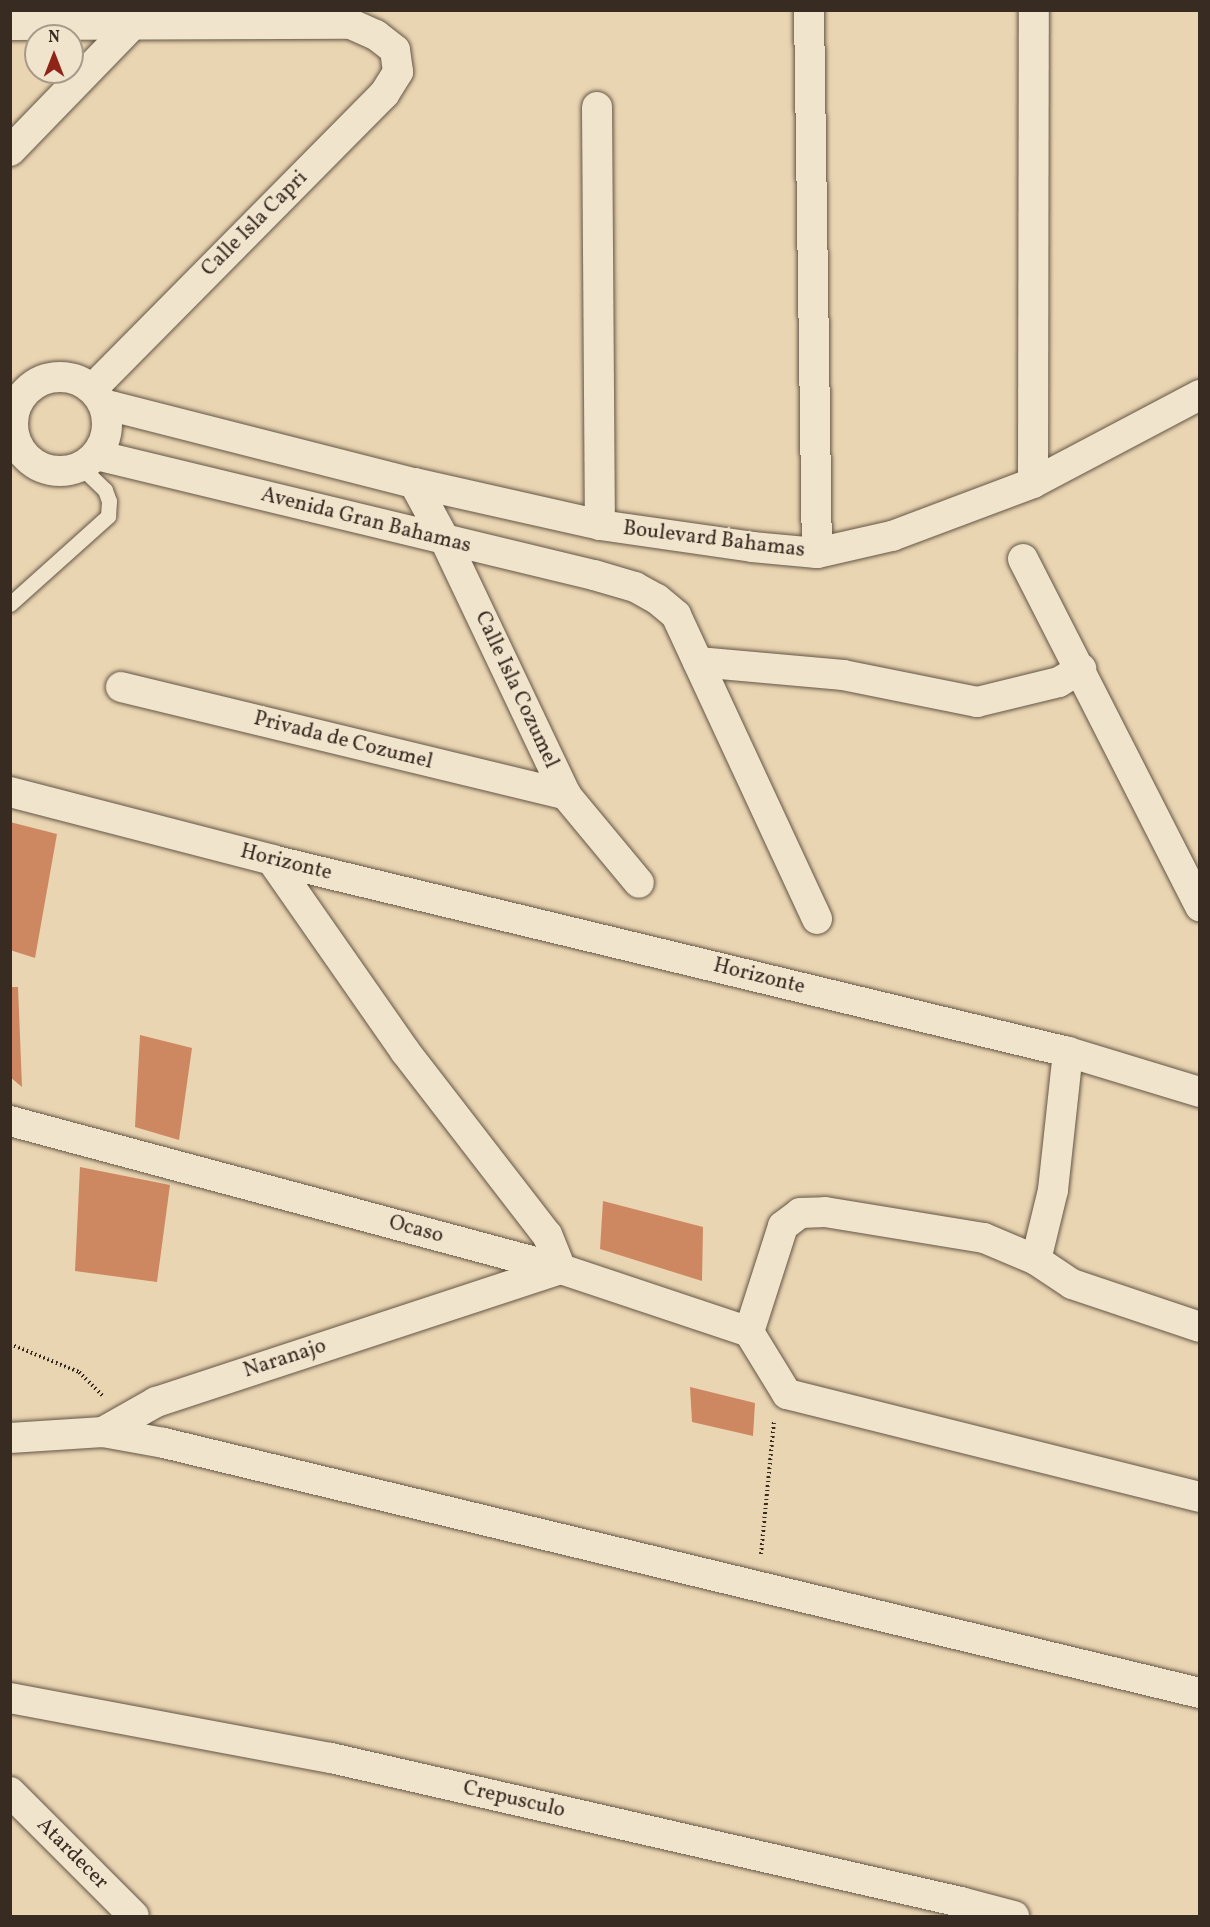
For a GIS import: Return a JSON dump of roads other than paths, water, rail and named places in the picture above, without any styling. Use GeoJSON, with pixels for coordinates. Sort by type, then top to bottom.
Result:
{"type":"FeatureCollection","features":[{"type":"Feature","properties":{"kind":"street"},"geometry":{"type":"LineString","coordinates":[[809,10],[817,553]]}},
{"type":"Feature","properties":{"kind":"street"},"geometry":{"type":"LineString","coordinates":[[1033,483],[1034,10]]}},
{"type":"Feature","properties":{"kind":"street","name":"Calle Isla Capri"},"geometry":{"type":"LineString","coordinates":[[98,396],[384,94],[398,72],[395,50],[376,35],[351,24],[131,27]]}},
{"type":"Feature","properties":{"kind":"street"},"geometry":{"type":"LineString","coordinates":[[10,26],[131,27]]}},
{"type":"Feature","properties":{"kind":"street"},"geometry":{"type":"LineString","coordinates":[[10,151],[131,27]]}},
{"type":"Feature","properties":{"kind":"street"},"geometry":{"type":"LineString","coordinates":[[98,396],[108,421],[107,430],[105,440],[89,461],[61,471],[41,467],[24,455],[13,437],[18,389],[58,376],[77,379],[98,396],[414,483],[600,525],[597,107]]}},
{"type":"Feature","properties":{"kind":"street","name":"Boulevard Bahamas"},"geometry":{"type":"LineString","coordinates":[[600,525],[752,547],[817,553],[892,536],[1033,483],[1200,395]]}},
{"type":"Feature","properties":{"kind":"street","name":"Avenida Gran Bahamas"},"geometry":{"type":"LineString","coordinates":[[89,461],[445,540],[635,587],[657,599],[676,615],[817,920]]}},
{"type":"Feature","properties":{"kind":"street","name":"Calle Isla Cozumel"},"geometry":{"type":"LineString","coordinates":[[414,483],[445,540],[566,795],[639,883]]}},
{"type":"Feature","properties":{"kind":"street"},"geometry":{"type":"LineString","coordinates":[[1023,559],[1200,906]]}},
{"type":"Feature","properties":{"kind":"street"},"geometry":{"type":"LineString","coordinates":[[698,662],[843,675],[977,702],[1059,682],[1081,669]]}},
{"type":"Feature","properties":{"kind":"street","name":"Privada de Cozumel"},"geometry":{"type":"LineString","coordinates":[[121,687],[566,795]]}},
{"type":"Feature","properties":{"kind":"street","name":"Horizonte"},"geometry":{"type":"LineString","coordinates":[[10,792],[272,860],[1068,1052],[1200,1092]]}},
{"type":"Feature","properties":{"kind":"street"},"geometry":{"type":"LineString","coordinates":[[272,860],[405,1051],[547,1236],[561,1269]]}},
{"type":"Feature","properties":{"kind":"street"},"geometry":{"type":"LineString","coordinates":[[1036,1260],[1053,1190],[1068,1052]]}},
{"type":"Feature","properties":{"kind":"street","name":"Ocaso"},"geometry":{"type":"LineString","coordinates":[[10,1121],[561,1269],[749,1332]]}},
{"type":"Feature","properties":{"kind":"street"},"geometry":{"type":"LineString","coordinates":[[1200,1327],[1072,1284],[1036,1260],[984,1238],[825,1212],[800,1213],[783,1226],[749,1332],[787,1394],[1200,1497]]}},
{"type":"Feature","properties":{"kind":"street","name":"Naranajo"},"geometry":{"type":"LineString","coordinates":[[10,1438],[115,1425],[156,1402],[561,1269]]}},
{"type":"Feature","properties":{"kind":"street"},"geometry":{"type":"LineString","coordinates":[[115,1425],[165,1443],[1200,1693]]}},
{"type":"Feature","properties":{"kind":"street","name":"Crepusculo"},"geometry":{"type":"LineString","coordinates":[[10,1698],[331,1758],[961,1902],[1014,1917]]}},
{"type":"Feature","properties":{"kind":"street","name":"Atardecer"},"geometry":{"type":"LineString","coordinates":[[10,1792],[134,1917]]}},
{"type":"Feature","properties":{"kind":"lane"},"geometry":{"type":"LineString","coordinates":[[10,604],[108,516],[109,501],[89,461]]}}]}
